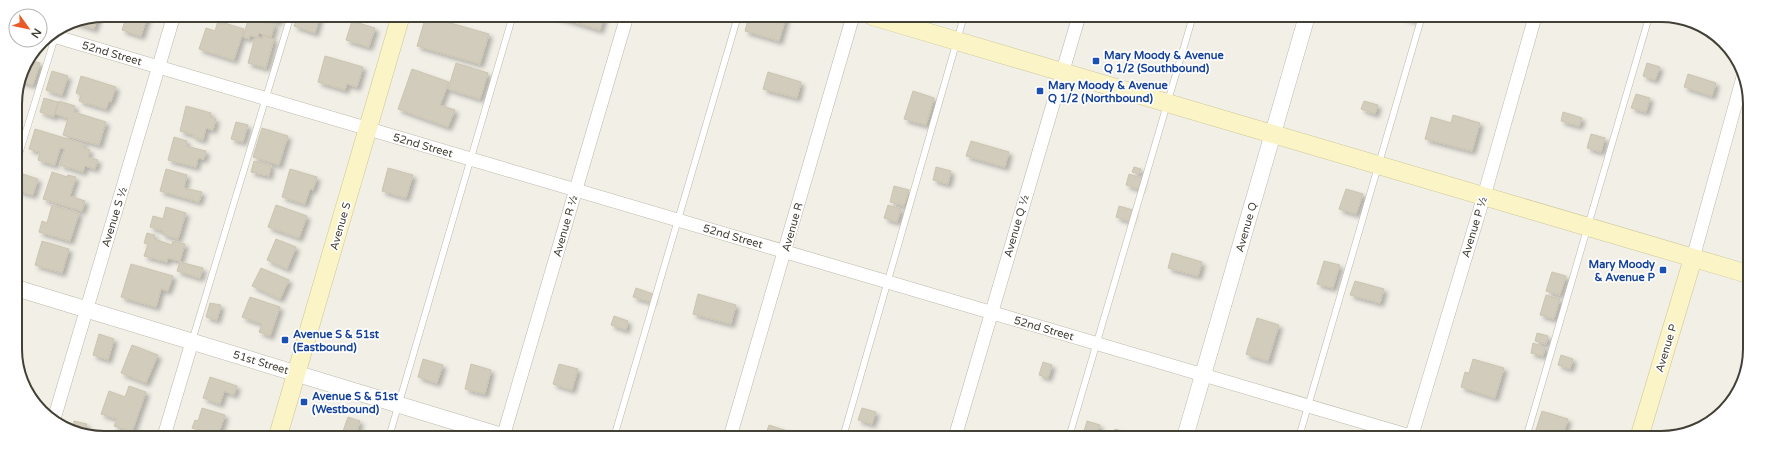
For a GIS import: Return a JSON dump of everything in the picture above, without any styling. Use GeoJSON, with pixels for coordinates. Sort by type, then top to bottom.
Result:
{"type":"FeatureCollection","features":[{"type":"Feature","properties":{"kind":"main road","name":"Avenue S"},"geometry":{"type":"LineString","coordinates":[[280,431],[399,22]]}},
{"type":"Feature","properties":{"kind":"main road"},"geometry":{"type":"LineString","coordinates":[[892,22],[1743,273]]}},
{"type":"Feature","properties":{"kind":"main road","name":"Avenue P"},"geometry":{"type":"LineString","coordinates":[[1641,431],[1693,258]]}},
{"type":"Feature","properties":{"kind":"street","name":"Avenue S ½"},"geometry":{"type":"LineString","coordinates":[[55,415],[172,22]]}},
{"type":"Feature","properties":{"kind":"street","name":"Avenue R ½"},"geometry":{"type":"LineString","coordinates":[[505,431],[625,22]]}},
{"type":"Feature","properties":{"kind":"street","name":"Avenue R"},"geometry":{"type":"LineString","coordinates":[[732,431],[851,22]]}},
{"type":"Feature","properties":{"kind":"street","name":"Avenue Q ½"},"geometry":{"type":"LineString","coordinates":[[958,431],[991,312],[1077,22]]}},
{"type":"Feature","properties":{"kind":"street","name":"Avenue Q"},"geometry":{"type":"LineString","coordinates":[[1187,431],[1305,22]]}},
{"type":"Feature","properties":{"kind":"street","name":"Avenue P ½"},"geometry":{"type":"LineString","coordinates":[[1415,431],[1534,22]]}},
{"type":"Feature","properties":{"kind":"street","name":"52nd Street"},"geometry":{"type":"LineString","coordinates":[[57,37],[1393,431]]}},
{"type":"Feature","properties":{"kind":"street"},"geometry":{"type":"LineString","coordinates":[[1693,258],[1741,86]]}},
{"type":"Feature","properties":{"kind":"street","name":"51st Street"},"geometry":{"type":"LineString","coordinates":[[22,290],[487,431]]}},
{"type":"Feature","properties":{"kind":"street"},"geometry":{"type":"LineString","coordinates":[[165,431],[192,342]]}},
{"type":"Feature","properties":{"kind":"lane"},"geometry":{"type":"LineString","coordinates":[[192,342],[289,22]]}},
{"type":"Feature","properties":{"kind":"lane"},"geometry":{"type":"LineString","coordinates":[[390,431],[511,22]]}},
{"type":"Feature","properties":{"kind":"lane"},"geometry":{"type":"LineString","coordinates":[[616,431],[736,22]]}},
{"type":"Feature","properties":{"kind":"lane"},"geometry":{"type":"LineString","coordinates":[[845,431],[962,22]]}},
{"type":"Feature","properties":{"kind":"lane"},"geometry":{"type":"LineString","coordinates":[[1071,431],[1192,22]]}},
{"type":"Feature","properties":{"kind":"lane"},"geometry":{"type":"LineString","coordinates":[[1301,431],[1420,22]]}},
{"type":"Feature","properties":{"kind":"lane"},"geometry":{"type":"LineString","coordinates":[[1528,431],[1648,22]]}},
{"type":"Feature","properties":{"kind":"lane"},"geometry":{"type":"LineString","coordinates":[[22,143],[52,41]]}},
{"type":"Feature","properties":{"kind":"building"},"geometry":{"type":"Polygon","coordinates":[[[96,22],[94,29],[82,25],[96,22]]]}},
{"type":"Feature","properties":{"kind":"building"},"geometry":{"type":"Polygon","coordinates":[[[125,22],[146,22],[141,36],[122,30],[125,22]]]}},
{"type":"Feature","properties":{"kind":"building"},"geometry":{"type":"Polygon","coordinates":[[[218,22],[244,29],[234,60],[199,49],[206,28],[215,31],[218,22]]]}},
{"type":"Feature","properties":{"kind":"building"},"geometry":{"type":"Polygon","coordinates":[[[248,22],[268,22],[275,24],[271,37],[259,33],[257,38],[250,35],[249,39],[243,37],[248,22]]]}},
{"type":"Feature","properties":{"kind":"building"},"geometry":{"type":"Polygon","coordinates":[[[295,22],[318,22],[315,33],[294,26],[295,22]]]}},
{"type":"Feature","properties":{"kind":"building"},"geometry":{"type":"Polygon","coordinates":[[[352,22],[375,28],[369,47],[346,40],[352,22]]]}},
{"type":"Feature","properties":{"kind":"building"},"geometry":{"type":"Polygon","coordinates":[[[424,22],[447,22],[489,34],[480,64],[417,46],[424,22]]]}},
{"type":"Feature","properties":{"kind":"building"},"geometry":{"type":"Polygon","coordinates":[[[574,22],[602,22],[600,30],[574,22]]]}},
{"type":"Feature","properties":{"kind":"building"},"geometry":{"type":"Polygon","coordinates":[[[747,22],[785,22],[779,41],[745,31],[747,22]]]}},
{"type":"Feature","properties":{"kind":"building"},"geometry":{"type":"Polygon","coordinates":[[[263,36],[274,39],[266,68],[248,63],[255,37],[263,39],[263,36]]]}},
{"type":"Feature","properties":{"kind":"building"},"geometry":{"type":"Polygon","coordinates":[[[325,56],[363,67],[357,87],[347,84],[345,90],[318,82],[325,56]]]}},
{"type":"Feature","properties":{"kind":"building"},"geometry":{"type":"Polygon","coordinates":[[[34,61],[40,63],[33,85],[25,83],[28,72],[34,61]]]}},
{"type":"Feature","properties":{"kind":"building"},"geometry":{"type":"Polygon","coordinates":[[[456,63],[488,73],[480,99],[448,89],[456,63]]]}},
{"type":"Feature","properties":{"kind":"building"},"geometry":{"type":"Polygon","coordinates":[[[1647,63],[1660,67],[1655,80],[1643,76],[1647,63]]]}},
{"type":"Feature","properties":{"kind":"building"},"geometry":{"type":"Polygon","coordinates":[[[412,69],[449,82],[440,105],[455,110],[448,127],[398,109],[412,69]]]}},
{"type":"Feature","properties":{"kind":"building"},"geometry":{"type":"Polygon","coordinates":[[[52,71],[68,76],[62,95],[46,90],[52,71]]]}},
{"type":"Feature","properties":{"kind":"building"},"geometry":{"type":"Polygon","coordinates":[[[768,72],[801,82],[797,98],[763,89],[768,72]]]}},
{"type":"Feature","properties":{"kind":"building"},"geometry":{"type":"Polygon","coordinates":[[[1688,74],[1716,83],[1712,96],[1684,87],[1688,74]]]}},
{"type":"Feature","properties":{"kind":"building"},"geometry":{"type":"Polygon","coordinates":[[[81,76],[116,87],[111,102],[109,101],[106,109],[79,101],[81,95],[76,93],[81,76]]]}},
{"type":"Feature","properties":{"kind":"building"},"geometry":{"type":"Polygon","coordinates":[[[913,91],[934,98],[926,125],[904,119],[913,91]]]}},
{"type":"Feature","properties":{"kind":"building"},"geometry":{"type":"Polygon","coordinates":[[[1636,94],[1650,98],[1646,112],[1631,108],[1636,94]]]}},
{"type":"Feature","properties":{"kind":"building"},"geometry":{"type":"Polygon","coordinates":[[[44,98],[58,102],[54,117],[40,112],[44,98]]]}},
{"type":"Feature","properties":{"kind":"building"},"geometry":{"type":"Polygon","coordinates":[[[59,101],[75,106],[74,112],[106,122],[99,145],[63,135],[68,118],[55,114],[59,101]]]}},
{"type":"Feature","properties":{"kind":"building"},"geometry":{"type":"Polygon","coordinates":[[[1364,101],[1378,105],[1375,114],[1361,109],[1364,101]]]}},
{"type":"Feature","properties":{"kind":"building"},"geometry":{"type":"Polygon","coordinates":[[[186,106],[211,113],[210,117],[216,119],[213,130],[206,128],[203,140],[193,137],[194,135],[180,131],[186,106]]]}},
{"type":"Feature","properties":{"kind":"building"},"geometry":{"type":"Polygon","coordinates":[[[1563,112],[1582,118],[1579,126],[1561,121],[1563,112]]]}},
{"type":"Feature","properties":{"kind":"building"},"geometry":{"type":"Polygon","coordinates":[[[1453,115],[1480,123],[1472,151],[1425,139],[1431,117],[1451,123],[1453,115]]]}},
{"type":"Feature","properties":{"kind":"building"},"geometry":{"type":"Polygon","coordinates":[[[236,122],[248,125],[243,142],[231,139],[236,122]]]}},
{"type":"Feature","properties":{"kind":"building"},"geometry":{"type":"Polygon","coordinates":[[[262,128],[288,136],[279,165],[253,157],[262,128]]]}},
{"type":"Feature","properties":{"kind":"building"},"geometry":{"type":"Polygon","coordinates":[[[35,129],[84,144],[83,148],[90,150],[88,157],[98,160],[95,169],[85,166],[83,172],[60,165],[65,149],[60,148],[55,165],[38,160],[40,152],[29,149],[35,129]]]}},
{"type":"Feature","properties":{"kind":"building"},"geometry":{"type":"Polygon","coordinates":[[[1591,134],[1605,138],[1601,152],[1587,148],[1591,134]]]}},
{"type":"Feature","properties":{"kind":"building"},"geometry":{"type":"Polygon","coordinates":[[[174,137],[187,141],[186,146],[206,151],[204,159],[198,158],[196,167],[168,160],[174,137]]]}},
{"type":"Feature","properties":{"kind":"building"},"geometry":{"type":"Polygon","coordinates":[[[971,141],[1009,152],[1005,167],[966,156],[971,141]]]}},
{"type":"Feature","properties":{"kind":"building"},"geometry":{"type":"Polygon","coordinates":[[[254,161],[271,165],[269,176],[251,172],[254,161]]]}},
{"type":"Feature","properties":{"kind":"building"},"geometry":{"type":"Polygon","coordinates":[[[936,167],[951,171],[948,184],[933,180],[936,167]]]}},
{"type":"Feature","properties":{"kind":"building"},"geometry":{"type":"Polygon","coordinates":[[[1134,167],[1141,169],[1139,174],[1132,172],[1134,167]]]}},
{"type":"Feature","properties":{"kind":"building"},"geometry":{"type":"Polygon","coordinates":[[[388,168],[413,175],[406,198],[382,191],[388,168]]]}},
{"type":"Feature","properties":{"kind":"building"},"geometry":{"type":"Polygon","coordinates":[[[166,169],[187,175],[184,188],[202,192],[199,202],[160,191],[166,169]]]}},
{"type":"Feature","properties":{"kind":"building"},"geometry":{"type":"Polygon","coordinates":[[[290,169],[317,177],[313,190],[310,189],[305,204],[282,197],[290,169]]]}},
{"type":"Feature","properties":{"kind":"building"},"geometry":{"type":"Polygon","coordinates":[[[52,172],[67,177],[68,175],[76,177],[70,196],[85,201],[82,211],[43,199],[52,172]]]}},
{"type":"Feature","properties":{"kind":"building"},"geometry":{"type":"Polygon","coordinates":[[[23,174],[38,179],[33,195],[22,192],[23,174]]]}},
{"type":"Feature","properties":{"kind":"building"},"geometry":{"type":"Polygon","coordinates":[[[1129,174],[1142,178],[1139,189],[1126,185],[1129,174]]]}},
{"type":"Feature","properties":{"kind":"building"},"geometry":{"type":"Polygon","coordinates":[[[894,186],[909,190],[904,206],[890,202],[894,186]]]}},
{"type":"Feature","properties":{"kind":"building"},"geometry":{"type":"Polygon","coordinates":[[[1346,189],[1363,194],[1356,214],[1339,209],[1346,189]]]}},
{"type":"Feature","properties":{"kind":"building"},"geometry":{"type":"Polygon","coordinates":[[[52,205],[79,213],[70,241],[39,232],[42,221],[47,223],[52,205]]]}},
{"type":"Feature","properties":{"kind":"building"},"geometry":{"type":"Polygon","coordinates":[[[276,205],[307,216],[299,238],[268,227],[276,205]]]}},
{"type":"Feature","properties":{"kind":"building"},"geometry":{"type":"Polygon","coordinates":[[[888,205],[901,209],[897,222],[884,218],[888,205]]]}},
{"type":"Feature","properties":{"kind":"building"},"geometry":{"type":"Polygon","coordinates":[[[1119,206],[1133,210],[1129,221],[1116,217],[1119,206]]]}},
{"type":"Feature","properties":{"kind":"building"},"geometry":{"type":"Polygon","coordinates":[[[166,207],[186,213],[178,239],[162,234],[163,231],[150,227],[153,216],[163,219],[166,207]]]}},
{"type":"Feature","properties":{"kind":"building"},"geometry":{"type":"Polygon","coordinates":[[[147,233],[155,235],[154,239],[172,245],[173,241],[185,244],[180,261],[168,258],[167,262],[144,256],[148,244],[144,243],[147,233]]]}},
{"type":"Feature","properties":{"kind":"building"},"geometry":{"type":"Polygon","coordinates":[[[276,239],[296,247],[287,269],[267,260],[276,239]]]}},
{"type":"Feature","properties":{"kind":"building"},"geometry":{"type":"Polygon","coordinates":[[[42,241],[69,249],[62,273],[35,265],[42,241]]]}},
{"type":"Feature","properties":{"kind":"building"},"geometry":{"type":"Polygon","coordinates":[[[1172,253],[1202,262],[1198,276],[1168,268],[1172,253]]]}},
{"type":"Feature","properties":{"kind":"building"},"geometry":{"type":"Polygon","coordinates":[[[1324,261],[1340,265],[1333,288],[1317,284],[1324,261]]]}},
{"type":"Feature","properties":{"kind":"building"},"geometry":{"type":"Polygon","coordinates":[[[180,262],[203,268],[200,278],[177,271],[180,262]]]}},
{"type":"Feature","properties":{"kind":"building"},"geometry":{"type":"Polygon","coordinates":[[[131,264],[173,276],[168,291],[161,289],[156,307],[121,297],[131,264]]]}},
{"type":"Feature","properties":{"kind":"building"},"geometry":{"type":"Polygon","coordinates":[[[261,268],[289,280],[280,299],[252,286],[261,268]]]}},
{"type":"Feature","properties":{"kind":"building"},"geometry":{"type":"Polygon","coordinates":[[[1552,272],[1566,276],[1560,295],[1546,291],[1552,272]]]}},
{"type":"Feature","properties":{"kind":"building"},"geometry":{"type":"Polygon","coordinates":[[[1355,281],[1384,289],[1380,303],[1350,295],[1355,281]]]}},
{"type":"Feature","properties":{"kind":"building"},"geometry":{"type":"Polygon","coordinates":[[[636,288],[653,294],[651,302],[633,297],[636,288]]]}},
{"type":"Feature","properties":{"kind":"building"},"geometry":{"type":"Polygon","coordinates":[[[698,294],[736,305],[731,324],[693,314],[698,294]]]}},
{"type":"Feature","properties":{"kind":"building"},"geometry":{"type":"Polygon","coordinates":[[[1546,295],[1560,299],[1554,319],[1540,315],[1546,295]]]}},
{"type":"Feature","properties":{"kind":"building"},"geometry":{"type":"Polygon","coordinates":[[[250,297],[280,307],[270,336],[259,332],[262,324],[242,317],[250,297]]]}},
{"type":"Feature","properties":{"kind":"building"},"geometry":{"type":"Polygon","coordinates":[[[210,303],[221,305],[217,320],[206,317],[210,303]]]}},
{"type":"Feature","properties":{"kind":"building"},"geometry":{"type":"Polygon","coordinates":[[[614,316],[628,321],[626,330],[611,325],[614,316]]]}},
{"type":"Feature","properties":{"kind":"building"},"geometry":{"type":"Polygon","coordinates":[[[1257,318],[1279,325],[1268,361],[1246,354],[1257,318]]]}},
{"type":"Feature","properties":{"kind":"building"},"geometry":{"type":"Polygon","coordinates":[[[1537,333],[1548,336],[1546,344],[1535,341],[1537,333]]]}},
{"type":"Feature","properties":{"kind":"building"},"geometry":{"type":"Polygon","coordinates":[[[99,334],[114,339],[108,360],[93,355],[99,334]]]}},
{"type":"Feature","properties":{"kind":"building"},"geometry":{"type":"Polygon","coordinates":[[[1533,343],[1545,347],[1543,356],[1531,353],[1533,343]]]}},
{"type":"Feature","properties":{"kind":"building"},"geometry":{"type":"Polygon","coordinates":[[[132,345],[158,355],[146,383],[121,373],[132,345]]]}},
{"type":"Feature","properties":{"kind":"building"},"geometry":{"type":"Polygon","coordinates":[[[1561,355],[1573,359],[1570,369],[1558,365],[1561,355]]]}},
{"type":"Feature","properties":{"kind":"building"},"geometry":{"type":"Polygon","coordinates":[[[423,359],[443,365],[437,383],[418,377],[423,359]]]}},
{"type":"Feature","properties":{"kind":"building"},"geometry":{"type":"Polygon","coordinates":[[[1473,359],[1504,368],[1495,398],[1461,387],[1465,372],[1469,373],[1473,359]]]}},
{"type":"Feature","properties":{"kind":"building"},"geometry":{"type":"Polygon","coordinates":[[[1043,362],[1052,365],[1048,378],[1039,375],[1043,362]]]}},
{"type":"Feature","properties":{"kind":"building"},"geometry":{"type":"Polygon","coordinates":[[[471,364],[491,370],[485,394],[465,389],[471,364]]]}},
{"type":"Feature","properties":{"kind":"building"},"geometry":{"type":"Polygon","coordinates":[[[559,364],[578,369],[572,390],[553,384],[559,364]]]}},
{"type":"Feature","properties":{"kind":"building"},"geometry":{"type":"Polygon","coordinates":[[[210,377],[237,386],[234,395],[224,391],[220,404],[203,398],[210,377]]]}},
{"type":"Feature","properties":{"kind":"building"},"geometry":{"type":"Polygon","coordinates":[[[129,386],[146,392],[132,431],[114,426],[117,419],[101,414],[109,391],[125,397],[129,386]]]}},
{"type":"Feature","properties":{"kind":"building"},"geometry":{"type":"Polygon","coordinates":[[[202,408],[225,415],[220,431],[202,431],[192,428],[195,420],[198,421],[202,408]]]}},
{"type":"Feature","properties":{"kind":"building"},"geometry":{"type":"Polygon","coordinates":[[[862,408],[876,412],[872,424],[858,420],[862,408]]]}},
{"type":"Feature","properties":{"kind":"building"},"geometry":{"type":"Polygon","coordinates":[[[1542,411],[1568,419],[1564,431],[1536,431],[1542,411]]]}},
{"type":"Feature","properties":{"kind":"building"},"geometry":{"type":"Polygon","coordinates":[[[348,417],[360,421],[357,431],[343,431],[348,417]]]}},
{"type":"Feature","properties":{"kind":"building"},"geometry":{"type":"Polygon","coordinates":[[[74,421],[87,424],[86,429],[73,425],[74,421]]]}},
{"type":"Feature","properties":{"kind":"building"},"geometry":{"type":"Polygon","coordinates":[[[1087,421],[1100,425],[1098,431],[1084,431],[1087,421]]]}},
{"type":"Feature","properties":{"kind":"building"},"geometry":{"type":"Polygon","coordinates":[[[769,425],[788,431],[767,431],[769,425]]]}},
{"type":"Feature","properties":{"kind":"place","name":"Mary Moody & Avenue Q 1/2 (Southbound)"},"geometry":{"type":"Point","coordinates":[1096,61]}},
{"type":"Feature","properties":{"kind":"place","name":"Mary Moody & Avenue Q 1/2 (Northbound)"},"geometry":{"type":"Point","coordinates":[1040,91]}},
{"type":"Feature","properties":{"kind":"place","name":"Mary Moody & Avenue P"},"geometry":{"type":"Point","coordinates":[1663,270]}},
{"type":"Feature","properties":{"kind":"place","name":"Avenue S & 51st (Eastbound)"},"geometry":{"type":"Point","coordinates":[285,340]}},
{"type":"Feature","properties":{"kind":"place","name":"Avenue S & 51st (Westbound)"},"geometry":{"type":"Point","coordinates":[304,402]}}]}
